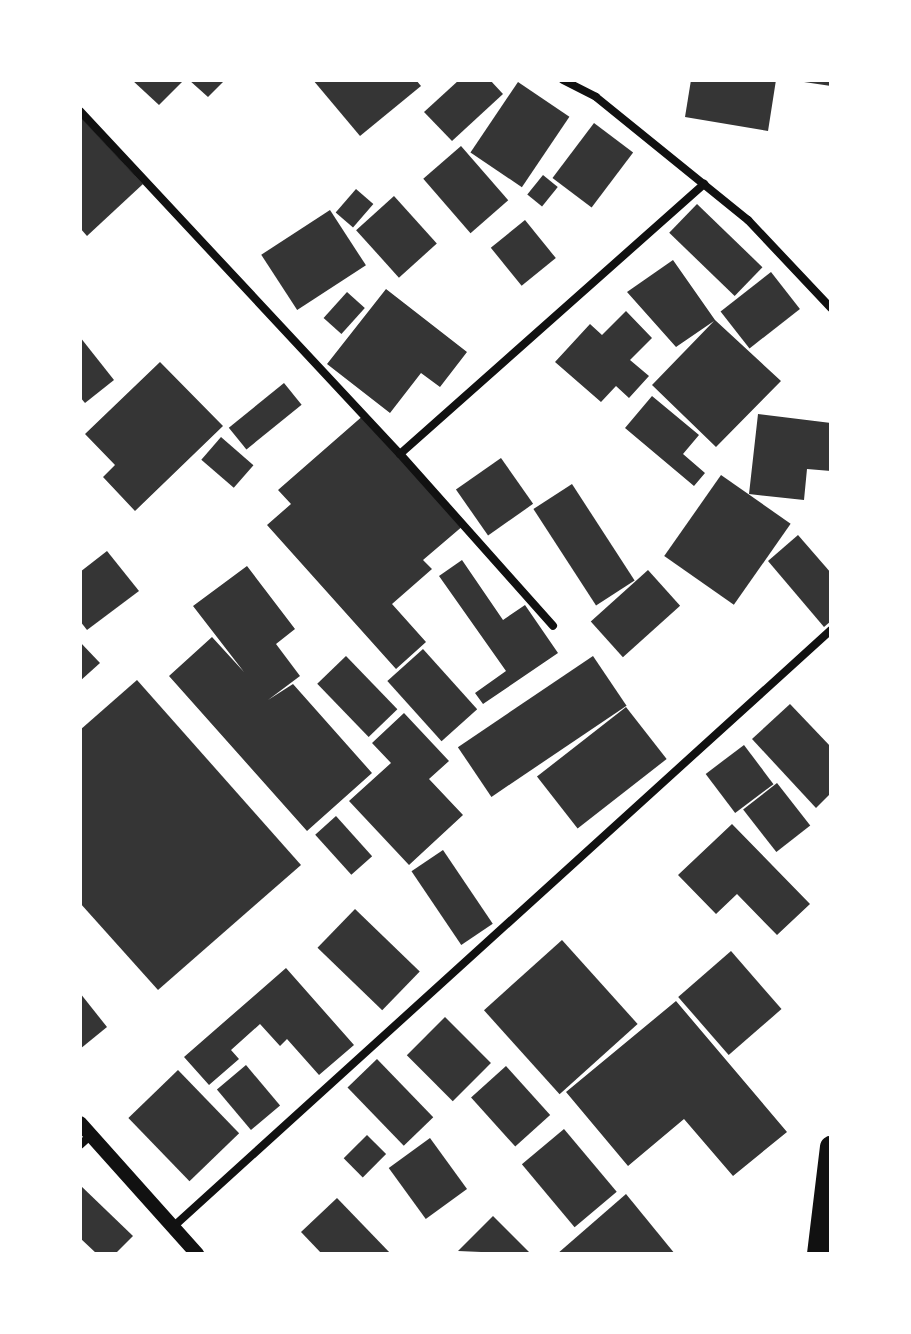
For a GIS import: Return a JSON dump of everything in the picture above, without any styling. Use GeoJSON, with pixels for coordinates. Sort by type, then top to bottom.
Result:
{"type":"FeatureCollection","features":[{"type":"Feature","properties":{"kind":"highway"},"geometry":{"type":"LineString","coordinates":[[818,1254],[831,1147]]}},
{"type":"Feature","properties":{"kind":"street"},"geometry":{"type":"LineString","coordinates":[[563,80],[748,220],[831,308]]}},
{"type":"Feature","properties":{"kind":"street"},"geometry":{"type":"LineString","coordinates":[[80,111],[400,454],[553,626]]}},
{"type":"Feature","properties":{"kind":"street"},"geometry":{"type":"LineString","coordinates":[[400,454],[704,184]]}},
{"type":"Feature","properties":{"kind":"street"},"geometry":{"type":"LineString","coordinates":[[173,1227],[831,630]]}},
{"type":"Feature","properties":{"kind":"street"},"geometry":{"type":"LineString","coordinates":[[80,1123],[85,1140],[197,1254]]}},
{"type":"Feature","properties":{"kind":"building"},"geometry":{"type":"Polygon","coordinates":[[[132,80],[184,80],[159,105],[132,80]]]}},
{"type":"Feature","properties":{"kind":"building"},"geometry":{"type":"Polygon","coordinates":[[[189,80],[225,80],[208,97],[189,80]]]}},
{"type":"Feature","properties":{"kind":"building"},"geometry":{"type":"Polygon","coordinates":[[[313,80],[416,80],[421,86],[360,136],[313,80]]]}},
{"type":"Feature","properties":{"kind":"building"},"geometry":{"type":"Polygon","coordinates":[[[459,80],[490,80],[503,94],[452,141],[424,112],[459,80]]]}},
{"type":"Feature","properties":{"kind":"building"},"geometry":{"type":"Polygon","coordinates":[[[691,80],[776,80],[768,131],[685,117],[691,80]]]}},
{"type":"Feature","properties":{"kind":"building"},"geometry":{"type":"Polygon","coordinates":[[[831,80],[831,86],[804,82],[831,80]]]}},
{"type":"Feature","properties":{"kind":"building"},"geometry":{"type":"Polygon","coordinates":[[[518,82],[569,117],[522,187],[470,152],[518,82]]]}},
{"type":"Feature","properties":{"kind":"building"},"geometry":{"type":"Polygon","coordinates":[[[80,116],[143,184],[87,236],[80,228],[80,116]]]}},
{"type":"Feature","properties":{"kind":"building"},"geometry":{"type":"Polygon","coordinates":[[[594,123],[633,152],[592,208],[552,178],[594,123]]]}},
{"type":"Feature","properties":{"kind":"building"},"geometry":{"type":"Polygon","coordinates":[[[461,146],[508,200],[471,233],[423,179],[461,146]]]}},
{"type":"Feature","properties":{"kind":"building"},"geometry":{"type":"Polygon","coordinates":[[[543,175],[558,187],[542,206],[527,194],[543,175]]]}},
{"type":"Feature","properties":{"kind":"building"},"geometry":{"type":"Polygon","coordinates":[[[356,189],[373,204],[353,227],[336,212],[356,189]]]}},
{"type":"Feature","properties":{"kind":"building"},"geometry":{"type":"Polygon","coordinates":[[[394,196],[437,244],[399,278],[356,230],[394,196]]]}},
{"type":"Feature","properties":{"kind":"building"},"geometry":{"type":"Polygon","coordinates":[[[697,204],[762,267],[735,296],[669,233],[697,204]]]}},
{"type":"Feature","properties":{"kind":"building"},"geometry":{"type":"Polygon","coordinates":[[[330,210],[366,265],[297,310],[261,255],[330,210]]]}},
{"type":"Feature","properties":{"kind":"building"},"geometry":{"type":"Polygon","coordinates":[[[525,220],[556,258],[522,286],[491,248],[525,220]]]}},
{"type":"Feature","properties":{"kind":"building"},"geometry":{"type":"Polygon","coordinates":[[[673,260],[715,320],[781,381],[716,447],[652,385],[714,321],[676,347],[627,292],[673,260]]]}},
{"type":"Feature","properties":{"kind":"building"},"geometry":{"type":"Polygon","coordinates":[[[771,272],[800,309],[750,348],[721,311],[771,272]]]}},
{"type":"Feature","properties":{"kind":"building"},"geometry":{"type":"Polygon","coordinates":[[[386,289],[467,352],[440,387],[421,373],[390,413],[327,364],[386,289]]]}},
{"type":"Feature","properties":{"kind":"building"},"geometry":{"type":"Polygon","coordinates":[[[347,292],[365,308],[341,334],[324,318],[347,292]]]}},
{"type":"Feature","properties":{"kind":"building"},"geometry":{"type":"Polygon","coordinates":[[[626,311],[652,338],[630,360],[649,376],[629,398],[616,386],[601,402],[555,362],[590,324],[602,335],[626,311]]]}},
{"type":"Feature","properties":{"kind":"building"},"geometry":{"type":"Polygon","coordinates":[[[80,337],[114,380],[85,403],[80,397],[80,337]]]}},
{"type":"Feature","properties":{"kind":"building"},"geometry":{"type":"Polygon","coordinates":[[[160,362],[223,426],[135,511],[103,477],[115,465],[85,434],[160,362]]]}},
{"type":"Feature","properties":{"kind":"building"},"geometry":{"type":"Polygon","coordinates":[[[284,383],[302,405],[246,449],[229,428],[284,383]]]}},
{"type":"Feature","properties":{"kind":"building"},"geometry":{"type":"Polygon","coordinates":[[[652,396],[699,435],[683,454],[705,473],[694,486],[625,428],[652,396]]]}},
{"type":"Feature","properties":{"kind":"building"},"geometry":{"type":"Polygon","coordinates":[[[365,414],[464,525],[423,560],[432,569],[392,604],[426,642],[396,669],[267,525],[291,504],[278,490],[365,414]]]}},
{"type":"Feature","properties":{"kind":"building"},"geometry":{"type":"Polygon","coordinates":[[[758,414],[831,423],[831,471],[807,469],[804,500],[749,494],[758,414]]]}},
{"type":"Feature","properties":{"kind":"building"},"geometry":{"type":"Polygon","coordinates":[[[221,437],[253,465],[234,488],[201,460],[221,437]]]}},
{"type":"Feature","properties":{"kind":"building"},"geometry":{"type":"Polygon","coordinates":[[[501,458],[533,504],[488,535],[456,490],[501,458]]]}},
{"type":"Feature","properties":{"kind":"building"},"geometry":{"type":"Polygon","coordinates":[[[721,475],[791,524],[734,605],[664,556],[721,475]]]}},
{"type":"Feature","properties":{"kind":"building"},"geometry":{"type":"Polygon","coordinates":[[[572,484],[635,580],[596,606],[533,509],[572,484]]]}},
{"type":"Feature","properties":{"kind":"building"},"geometry":{"type":"Polygon","coordinates":[[[798,535],[831,573],[831,621],[824,627],[768,561],[798,535]]]}},
{"type":"Feature","properties":{"kind":"building"},"geometry":{"type":"Polygon","coordinates":[[[107,551],[139,591],[87,630],[80,621],[80,572],[107,551]]]}},
{"type":"Feature","properties":{"kind":"building"},"geometry":{"type":"Polygon","coordinates":[[[462,560],[503,620],[525,605],[558,653],[483,704],[475,693],[506,671],[439,576],[462,560]]]}},
{"type":"Feature","properties":{"kind":"building"},"geometry":{"type":"Polygon","coordinates":[[[247,566],[295,629],[276,644],[300,676],[268,700],[293,684],[372,773],[307,831],[169,676],[212,637],[244,672],[193,606],[247,566]]]}},
{"type":"Feature","properties":{"kind":"building"},"geometry":{"type":"Polygon","coordinates":[[[648,570],[680,606],[623,657],[591,622],[648,570]]]}},
{"type":"Feature","properties":{"kind":"building"},"geometry":{"type":"Polygon","coordinates":[[[80,642],[100,663],[80,681],[80,642]]]}},
{"type":"Feature","properties":{"kind":"building"},"geometry":{"type":"Polygon","coordinates":[[[423,649],[477,709],[442,741],[387,681],[423,649]]]}},
{"type":"Feature","properties":{"kind":"building"},"geometry":{"type":"Polygon","coordinates":[[[346,656],[397,709],[369,737],[317,684],[346,656]]]}},
{"type":"Feature","properties":{"kind":"building"},"geometry":{"type":"Polygon","coordinates":[[[593,656],[627,706],[491,797],[458,747],[593,656]]]}},
{"type":"Feature","properties":{"kind":"building"},"geometry":{"type":"Polygon","coordinates":[[[137,680],[301,865],[158,990],[80,903],[80,730],[137,680]]]}},
{"type":"Feature","properties":{"kind":"building"},"geometry":{"type":"Polygon","coordinates":[[[790,704],[831,747],[831,793],[816,808],[752,739],[790,704]]]}},
{"type":"Feature","properties":{"kind":"building"},"geometry":{"type":"Polygon","coordinates":[[[626,707],[667,759],[578,829],[537,777],[626,707]]]}},
{"type":"Feature","properties":{"kind":"building"},"geometry":{"type":"Polygon","coordinates":[[[404,713],[449,761],[429,779],[463,815],[409,865],[349,801],[391,763],[372,743],[404,713]]]}},
{"type":"Feature","properties":{"kind":"building"},"geometry":{"type":"Polygon","coordinates":[[[744,745],[773,784],[735,813],[706,774],[744,745]]]}},
{"type":"Feature","properties":{"kind":"building"},"geometry":{"type":"Polygon","coordinates":[[[777,783],[810,826],[776,852],[743,809],[777,783]]]}},
{"type":"Feature","properties":{"kind":"building"},"geometry":{"type":"Polygon","coordinates":[[[336,816],[372,856],[351,875],[315,835],[336,816]]]}},
{"type":"Feature","properties":{"kind":"building"},"geometry":{"type":"Polygon","coordinates":[[[732,824],[810,904],[777,935],[737,894],[716,914],[678,875],[732,824]]]}},
{"type":"Feature","properties":{"kind":"building"},"geometry":{"type":"Polygon","coordinates":[[[443,850],[493,924],[461,945],[411,871],[443,850]]]}},
{"type":"Feature","properties":{"kind":"building"},"geometry":{"type":"Polygon","coordinates":[[[355,909],[420,972],[382,1010],[317,948],[355,909]]]}},
{"type":"Feature","properties":{"kind":"building"},"geometry":{"type":"Polygon","coordinates":[[[562,940],[638,1024],[560,1094],[484,1010],[562,940]]]}},
{"type":"Feature","properties":{"kind":"building"},"geometry":{"type":"Polygon","coordinates":[[[731,951],[782,1009],[729,1055],[678,997],[731,951]]]}},
{"type":"Feature","properties":{"kind":"building"},"geometry":{"type":"Polygon","coordinates":[[[286,968],[354,1045],[319,1075],[287,1039],[280,1046],[260,1024],[231,1050],[239,1059],[209,1085],[184,1057],[286,968]]]}},
{"type":"Feature","properties":{"kind":"building"},"geometry":{"type":"Polygon","coordinates":[[[80,993],[107,1027],[80,1049],[80,993]]]}},
{"type":"Feature","properties":{"kind":"building"},"geometry":{"type":"Polygon","coordinates":[[[676,1001],[787,1132],[733,1176],[684,1119],[628,1166],[566,1092],[676,1001]]]}},
{"type":"Feature","properties":{"kind":"building"},"geometry":{"type":"Polygon","coordinates":[[[445,1017],[491,1063],[453,1101],[407,1055],[445,1017]]]}},
{"type":"Feature","properties":{"kind":"building"},"geometry":{"type":"Polygon","coordinates":[[[377,1059],[433,1117],[404,1146],[348,1087],[377,1059]]]}},
{"type":"Feature","properties":{"kind":"building"},"geometry":{"type":"Polygon","coordinates":[[[246,1065],[280,1106],[251,1130],[217,1089],[246,1065]]]}},
{"type":"Feature","properties":{"kind":"building"},"geometry":{"type":"Polygon","coordinates":[[[506,1066],[550,1115],[515,1146],[471,1097],[506,1066]]]}},
{"type":"Feature","properties":{"kind":"building"},"geometry":{"type":"Polygon","coordinates":[[[178,1070],[239,1133],[189,1181],[128,1118],[178,1070]]]}},
{"type":"Feature","properties":{"kind":"building"},"geometry":{"type":"Polygon","coordinates":[[[564,1129],[617,1192],[575,1227],[522,1164],[564,1129]]]}},
{"type":"Feature","properties":{"kind":"building"},"geometry":{"type":"Polygon","coordinates":[[[367,1135],[386,1154],[363,1177],[344,1158],[367,1135]]]}},
{"type":"Feature","properties":{"kind":"building"},"geometry":{"type":"Polygon","coordinates":[[[430,1138],[467,1189],[426,1219],[389,1168],[430,1138]]]}},
{"type":"Feature","properties":{"kind":"building"},"geometry":{"type":"Polygon","coordinates":[[[80,1185],[133,1236],[115,1254],[97,1254],[80,1238],[80,1185]]]}},
{"type":"Feature","properties":{"kind":"building"},"geometry":{"type":"Polygon","coordinates":[[[626,1194],[675,1254],[557,1254],[626,1194]]]}},
{"type":"Feature","properties":{"kind":"building"},"geometry":{"type":"Polygon","coordinates":[[[337,1198],[391,1254],[322,1254],[301,1232],[337,1198]]]}},
{"type":"Feature","properties":{"kind":"building"},"geometry":{"type":"Polygon","coordinates":[[[493,1216],[531,1254],[458,1251],[493,1216]]]}}]}
